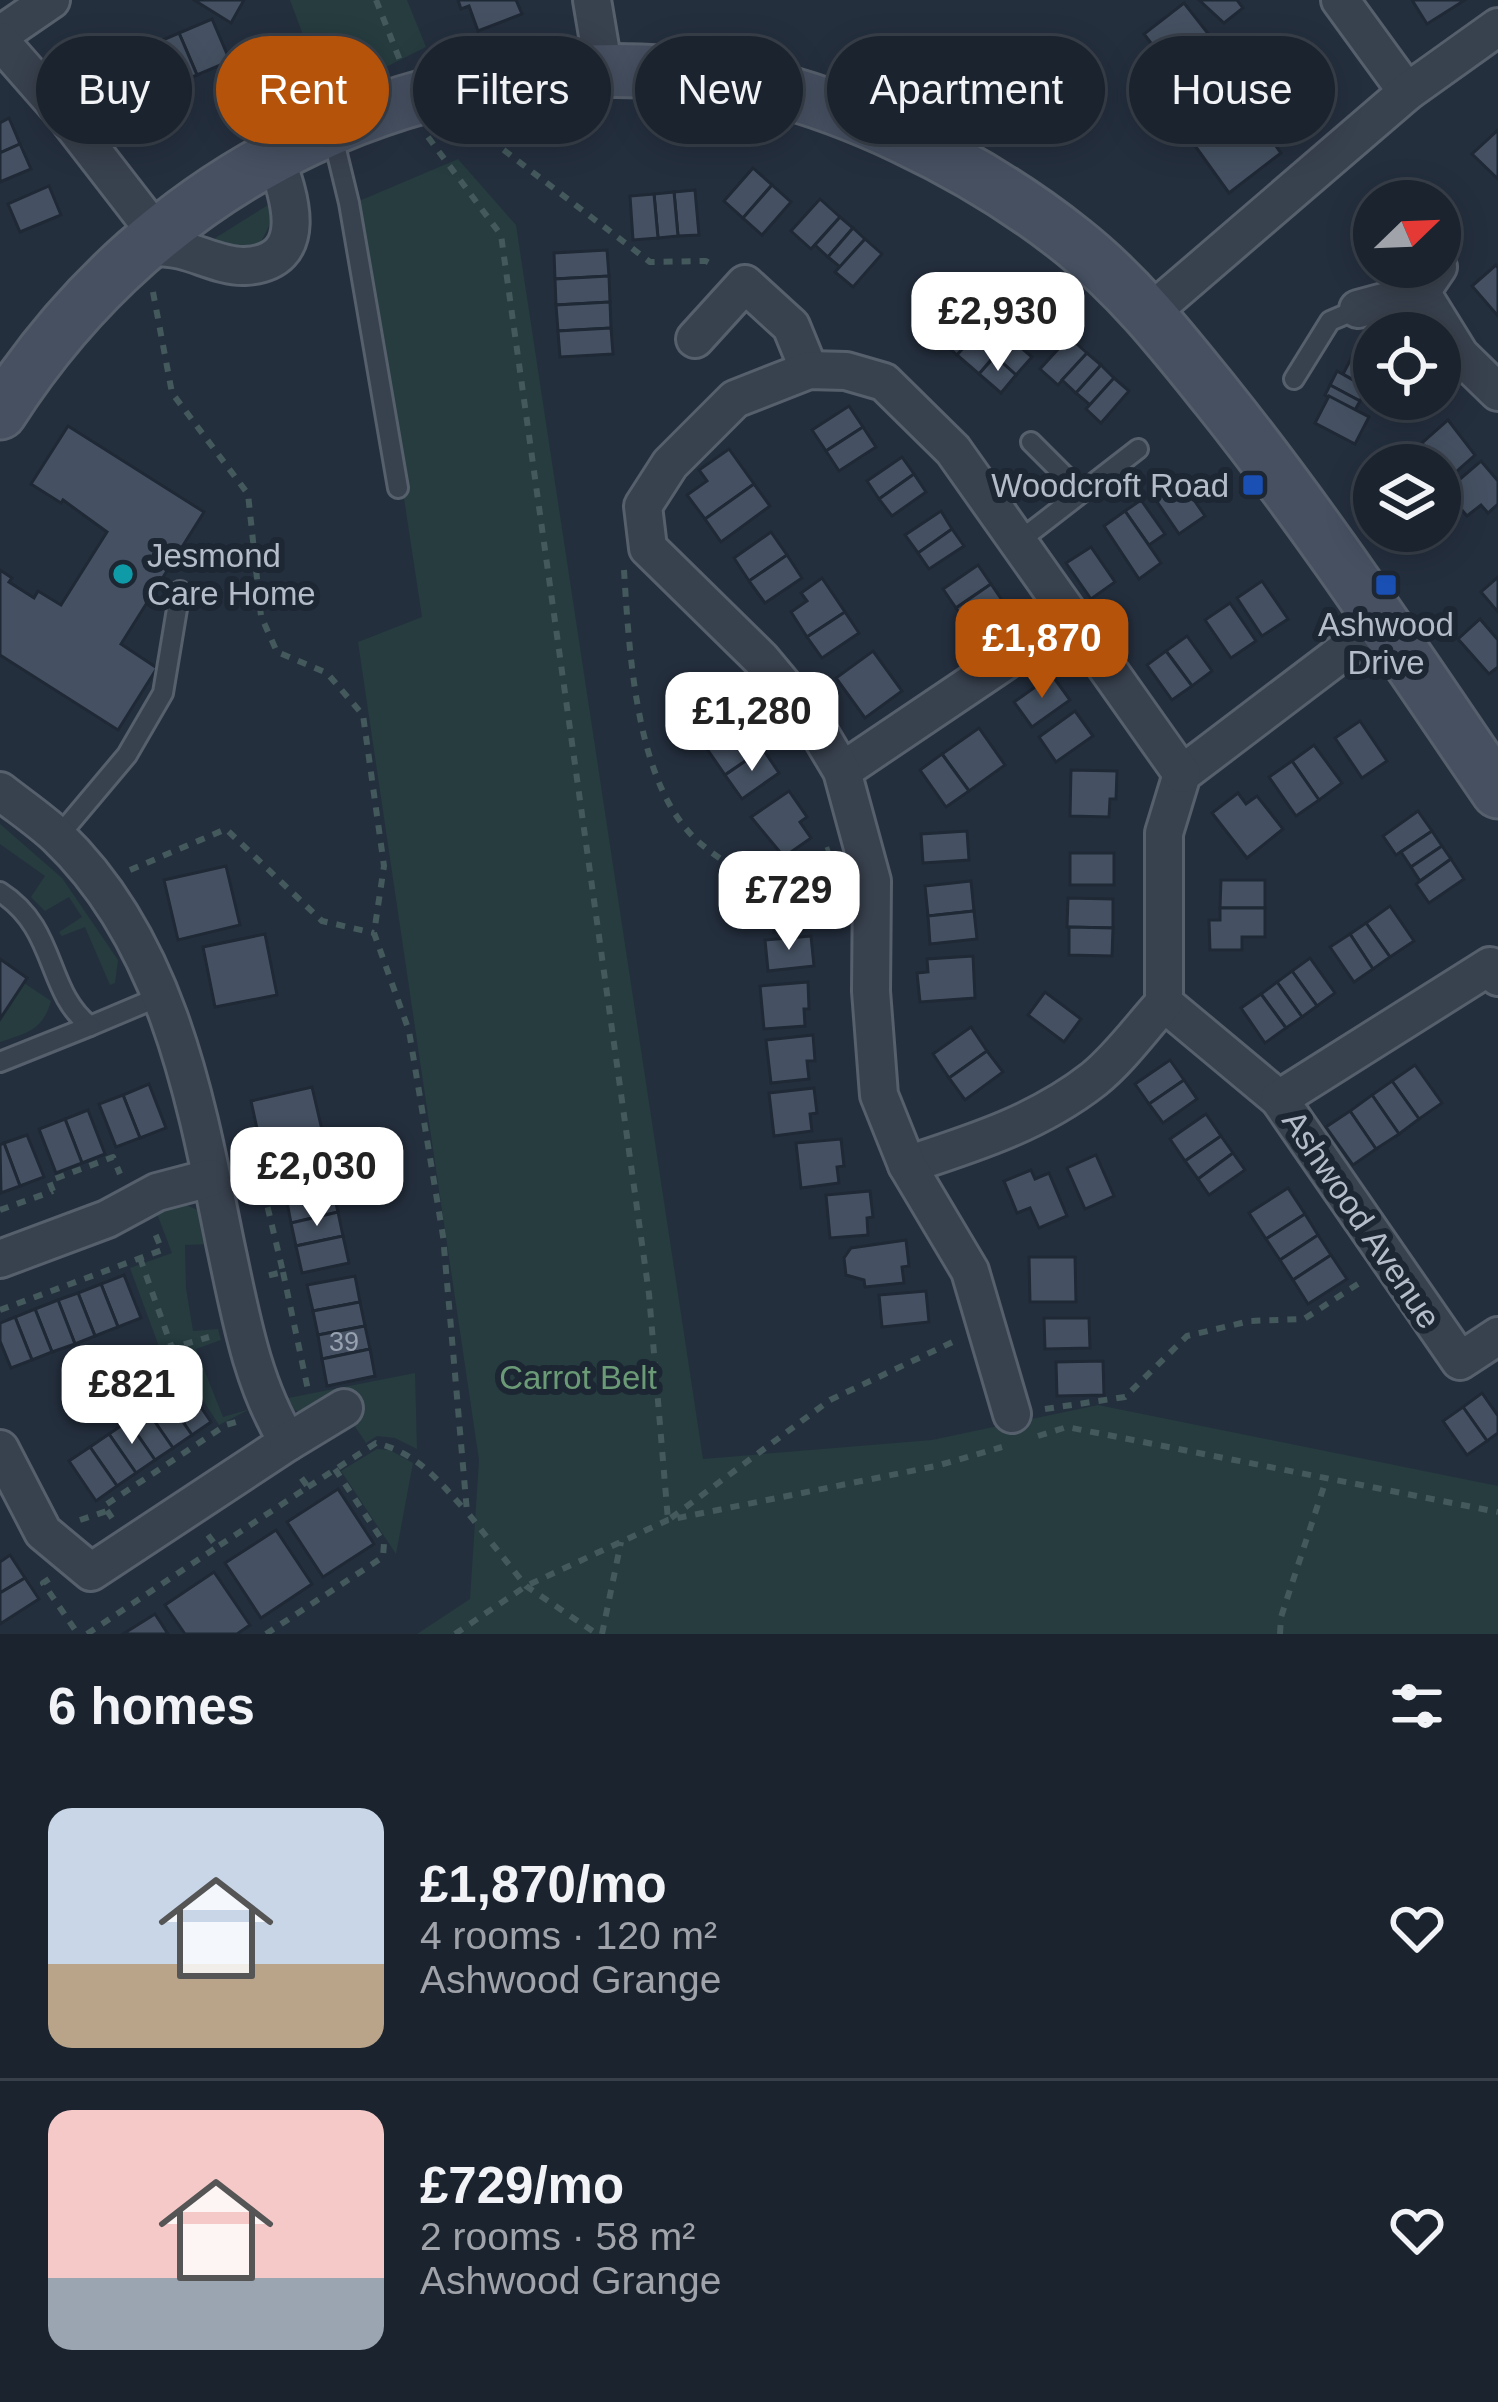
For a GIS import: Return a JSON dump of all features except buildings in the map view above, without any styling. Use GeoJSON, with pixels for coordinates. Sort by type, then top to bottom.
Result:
{"type":"FeatureCollection","features":[{"type":"Feature","properties":{"kind":"street"},"geometry":{"type":"LineString","coordinates":[[51,0],[0,38],[65,116],[150,240],[243,266],[266,261],[291,234],[288,191],[274,154]]}},
{"type":"Feature","properties":{"kind":"street"},"geometry":{"type":"LineString","coordinates":[[592,0],[598,36]]}},
{"type":"Feature","properties":{"kind":"street"},"geometry":{"type":"LineString","coordinates":[[1340,0],[1407,92]]}},
{"type":"Feature","properties":{"kind":"street"},"geometry":{"type":"LineString","coordinates":[[1150,313],[1407,92],[1498,27]]}},
{"type":"Feature","properties":{"kind":"street"},"geometry":{"type":"LineString","coordinates":[[611,71],[716,77],[841,109],[984,178],[1074,242],[1150,313],[1265,457],[1494,776]]}},
{"type":"Feature","properties":{"kind":"street"},"geometry":{"type":"LineString","coordinates":[[0,413],[70,317],[150,240],[212,192],[296,144]]}},
{"type":"Feature","properties":{"kind":"street"},"geometry":{"type":"LineString","coordinates":[[695,339],[746,284],[791,326],[808,370]]}},
{"type":"Feature","properties":{"kind":"street"},"geometry":{"type":"LineString","coordinates":[[1358,309],[1398,288]]}},
{"type":"Feature","properties":{"kind":"street"},"geometry":{"type":"LineString","coordinates":[[1444,288],[1460,356],[1498,392]]}},
{"type":"Feature","properties":{"kind":"street"},"geometry":{"type":"LineString","coordinates":[[1020,1431],[970,1271],[907,1165],[879,1095],[871,991],[872,880],[842,771],[811,719],[760,659],[648,548],[643,506],[670,464],[735,399],[808,370],[846,371],[884,382],[953,450],[1182,774]]}},
{"type":"Feature","properties":{"kind":"street"},"geometry":{"type":"LineString","coordinates":[[842,771],[1069,618]]}},
{"type":"Feature","properties":{"kind":"street"},"geometry":{"type":"LineString","coordinates":[[907,1165],[998,1135],[1052,1109],[1098,1076],[1164,1003],[1164,833],[1182,774],[1381,623]]}},
{"type":"Feature","properties":{"kind":"street"},"geometry":{"type":"LineString","coordinates":[[0,791],[58,837],[101,887],[138,942],[187,1066],[242,1328],[266,1405],[288,1442]]}},
{"type":"Feature","properties":{"kind":"street","name":"Ashwood Avenue"},"geometry":{"type":"LineString","coordinates":[[1280,1099],[1490,966],[1498,977]]}},
{"type":"Feature","properties":{"kind":"street","name":"Ashwood Avenue"},"geometry":{"type":"LineString","coordinates":[[1164,1003],[1280,1099],[1460,1360],[1498,1336]]}},
{"type":"Feature","properties":{"kind":"street"},"geometry":{"type":"LineString","coordinates":[[0,1259],[106,1219],[157,1192],[210,1178]]}},
{"type":"Feature","properties":{"kind":"street"},"geometry":{"type":"LineString","coordinates":[[0,1449],[43,1532],[91,1571],[344,1408]]}},
{"type":"Feature","properties":{"kind":"lane"},"geometry":{"type":"LineString","coordinates":[[335,144],[350,203],[398,488]]}},
{"type":"Feature","properties":{"kind":"lane"},"geometry":{"type":"LineString","coordinates":[[1294,379],[1330,321],[1358,309]]}},
{"type":"Feature","properties":{"kind":"lane"},"geometry":{"type":"LineString","coordinates":[[1030,442],[1081,492]]}},
{"type":"Feature","properties":{"kind":"lane"},"geometry":{"type":"LineString","coordinates":[[1018,542],[1138,449]]}},
{"type":"Feature","properties":{"kind":"lane"},"geometry":{"type":"LineString","coordinates":[[58,837],[128,755],[163,693],[180,591]]}},
{"type":"Feature","properties":{"kind":"lane"},"geometry":{"type":"LineString","coordinates":[[153,639],[174,642]]}},
{"type":"Feature","properties":{"kind":"lane"},"geometry":{"type":"LineString","coordinates":[[0,892],[29,915],[46,944],[72,1012],[90,1026]]}},
{"type":"Feature","properties":{"kind":"lane"},"geometry":{"type":"LineString","coordinates":[[0,1062],[161,996]]}},
{"type":"Feature","properties":{"kind":"path"},"geometry":{"type":"LineString","coordinates":[[376,0],[413,76]]}},
{"type":"Feature","properties":{"kind":"path"},"geometry":{"type":"LineString","coordinates":[[433,144],[501,236],[650,1294],[668,1520]]}},
{"type":"Feature","properties":{"kind":"path"},"geometry":{"type":"LineString","coordinates":[[490,144],[650,262],[706,260],[746,284]]}},
{"type":"Feature","properties":{"kind":"path"},"geometry":{"type":"LineString","coordinates":[[150,240],[172,393],[248,494],[261,616],[277,652],[327,673],[363,715],[384,866],[374,933],[409,1031],[443,1236],[467,1512]]}},
{"type":"Feature","properties":{"kind":"path"},"geometry":{"type":"LineString","coordinates":[[646,537],[622,552],[628,643],[651,766],[688,832],[747,878],[861,838]]}},
{"type":"Feature","properties":{"kind":"path"},"geometry":{"type":"LineString","coordinates":[[101,887],[142,863],[226,829],[322,921],[374,933]]}},
{"type":"Feature","properties":{"kind":"path"},"geometry":{"type":"LineString","coordinates":[[0,1310],[162,1250],[113,1157],[49,1181],[53,1191]]}},
{"type":"Feature","properties":{"kind":"path"},"geometry":{"type":"LineString","coordinates":[[140,1258],[172,1348],[242,1328]]}},
{"type":"Feature","properties":{"kind":"path"},"geometry":{"type":"LineString","coordinates":[[668,1520],[936,1466],[1020,1431],[1125,1397],[1186,1336],[1250,1321],[1304,1319],[1393,1262]]}},
{"type":"Feature","properties":{"kind":"path"},"geometry":{"type":"LineString","coordinates":[[132,1545],[104,1506],[226,1425],[310,1389],[283,1272]]}},
{"type":"Feature","properties":{"kind":"path"},"geometry":{"type":"LineString","coordinates":[[455,1634],[526,1586],[668,1520],[830,1400],[988,1325]]}},
{"type":"Feature","properties":{"kind":"path"},"geometry":{"type":"LineString","coordinates":[[1020,1431],[1066,1427],[1498,1512]]}},
{"type":"Feature","properties":{"kind":"path"},"geometry":{"type":"LineString","coordinates":[[308,1487],[376,1443],[398,1448],[422,1462],[526,1586],[600,1634],[621,1542]]}},
{"type":"Feature","properties":{"kind":"path"},"geometry":{"type":"LineString","coordinates":[[266,1634],[383,1557],[384,1543],[335,1469]]}},
{"type":"Feature","properties":{"kind":"path"},"geometry":{"type":"LineString","coordinates":[[1280,1634],[1281,1617],[1326,1480]]}},
{"type":"Feature","properties":{"kind":"path"},"geometry":{"type":"LineString","coordinates":[[87,1634],[217,1547]]}},
{"type":"Feature","properties":{"kind":"green space"},"geometry":{"type":"Polygon","coordinates":[[[290,0],[407,0],[422,36],[413,36],[413,54],[389,66],[389,36],[303,36],[290,0]]]}},
{"type":"Feature","properties":{"kind":"green space","name":"Carrot Belt"},"geometry":{"type":"Polygon","coordinates":[[[458,159],[516,225],[703,1459],[932,1440],[1098,1405],[1498,1486],[1498,1634],[417,1634],[470,1599],[479,1460],[358,642],[422,617],[359,201],[458,159]]]}},
{"type":"Feature","properties":{"kind":"green space"},"geometry":{"type":"Polygon","coordinates":[[[268,205],[272,220],[261,242],[244,249],[212,240],[268,205]]]}},
{"type":"Feature","properties":{"kind":"green space"},"geometry":{"type":"Polygon","coordinates":[[[0,824],[62,878],[118,960],[115,983],[110,985],[85,927],[62,936],[59,932],[82,917],[69,897],[45,911],[31,897],[45,876],[0,844],[0,824]]]}},
{"type":"Feature","properties":{"kind":"green space"},"geometry":{"type":"Polygon","coordinates":[[[24,983],[51,1001],[48,1011],[33,1029],[0,1042],[0,1019],[24,983]]]}},
{"type":"Feature","properties":{"kind":"green space"},"geometry":{"type":"Polygon","coordinates":[[[184,1204],[202,1212],[211,1244],[185,1245],[193,1331],[218,1329],[221,1340],[196,1349],[223,1417],[250,1409],[219,1425],[170,1349],[161,1352],[130,1268],[172,1253],[156,1211],[184,1204]]]}},
{"type":"Feature","properties":{"kind":"green space"},"geometry":{"type":"Polygon","coordinates":[[[415,1373],[417,1449],[395,1438],[377,1436],[366,1443],[352,1422],[303,1414],[283,1399],[415,1373]]]}},
{"type":"Feature","properties":{"kind":"green space"},"geometry":{"type":"Polygon","coordinates":[[[377,1449],[390,1450],[413,1463],[396,1554],[341,1471],[377,1449]]]}},
{"type":"Feature","properties":{"kind":"place","name":"Woodcroft Road"},"geometry":{"type":"Point","coordinates":[1253,485]}},
{"type":"Feature","properties":{"kind":"place","name":"Jesmond Care Home"},"geometry":{"type":"Point","coordinates":[123,574]}},
{"type":"Feature","properties":{"kind":"place","name":"Ashwood Drive"},"geometry":{"type":"Point","coordinates":[1386,585]}}]}
